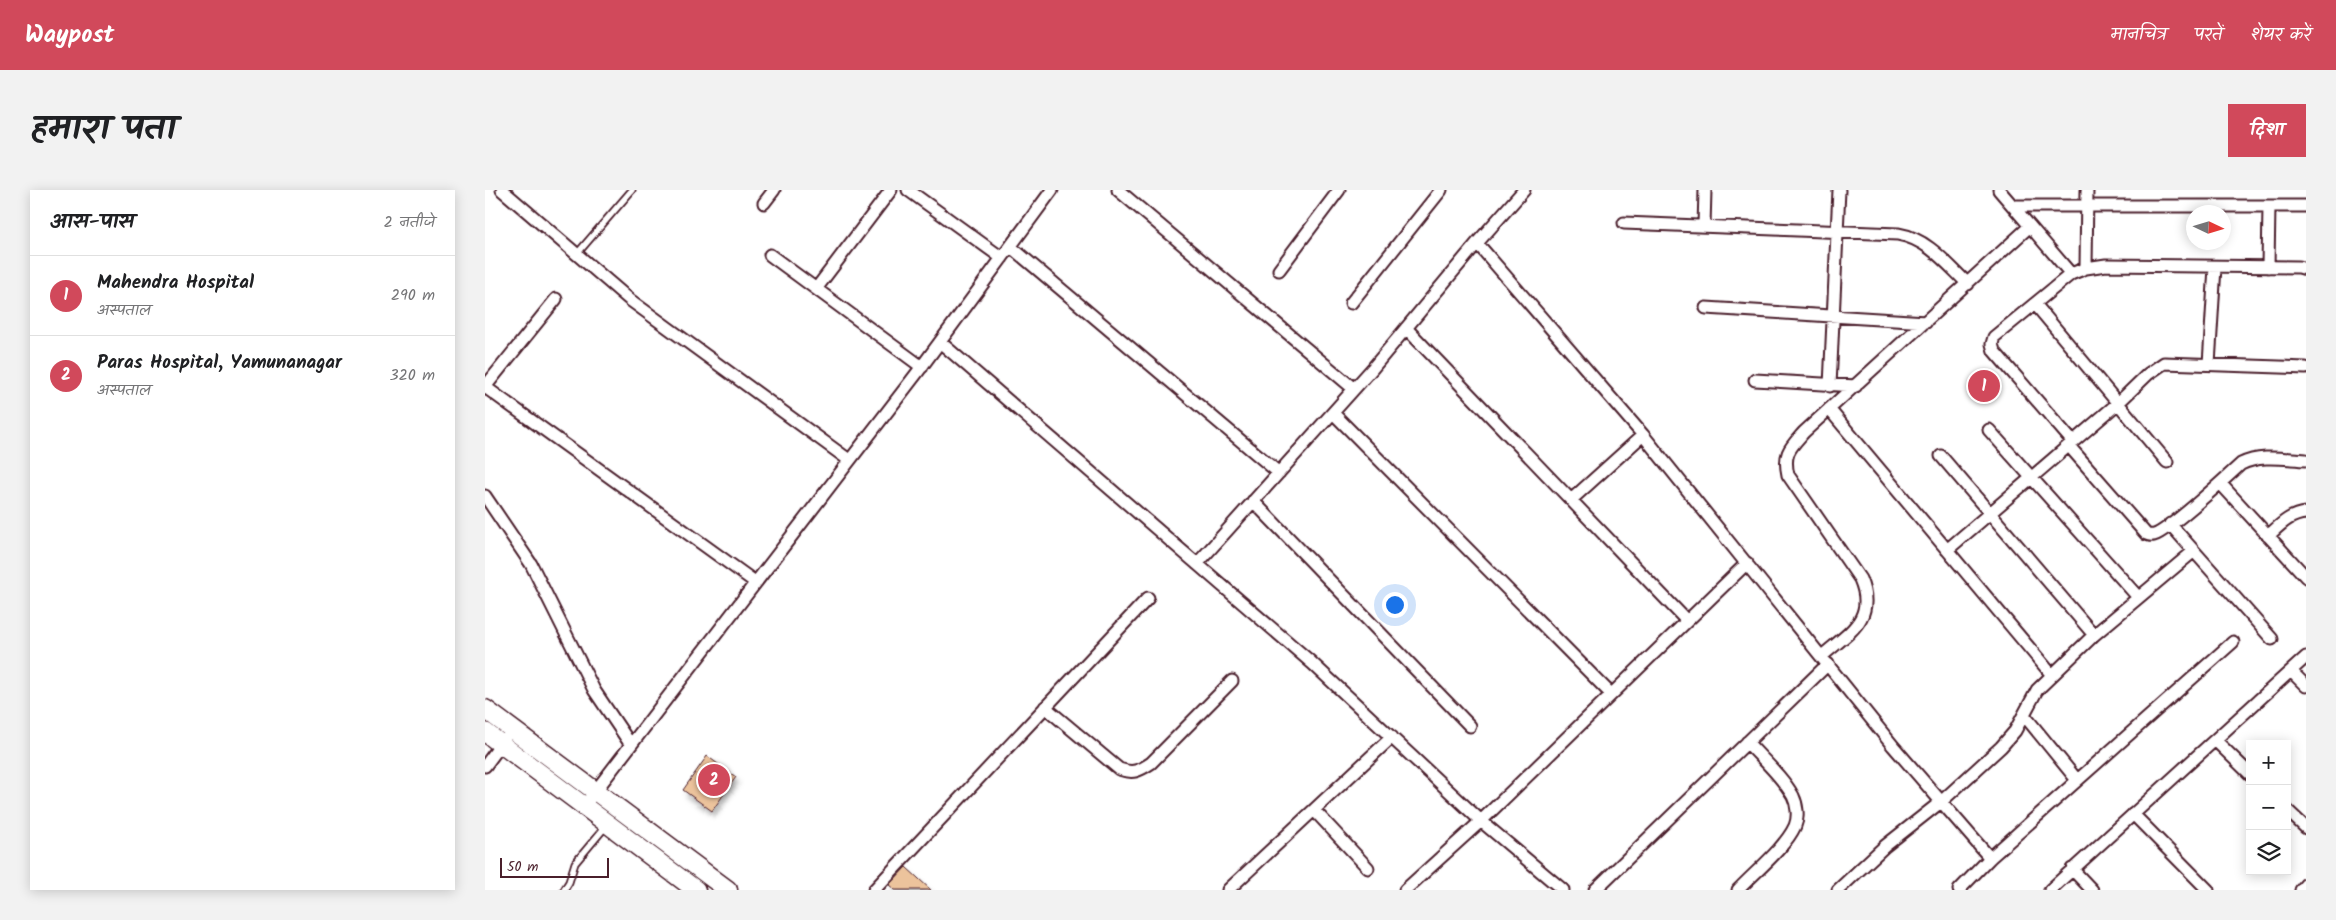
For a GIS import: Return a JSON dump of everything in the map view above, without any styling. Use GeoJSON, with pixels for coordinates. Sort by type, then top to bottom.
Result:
{"type":"FeatureCollection","features":[{"type":"Feature","properties":{"kind":"main road"},"geometry":{"type":"LineString","coordinates":[[485,709],[728,890]]}},
{"type":"Feature","properties":{"kind":"main road"},"geometry":{"type":"LineString","coordinates":[[485,732],[696,890]]}},
{"type":"Feature","properties":{"kind":"street"},"geometry":{"type":"LineString","coordinates":[[502,190],[630,300],[849,460]]}},
{"type":"Feature","properties":{"kind":"street"},"geometry":{"type":"LineString","coordinates":[[765,203],[774,190]]}},
{"type":"Feature","properties":{"kind":"street"},"geometry":{"type":"LineString","coordinates":[[816,289],[891,190]]}},
{"type":"Feature","properties":{"kind":"street"},"geometry":{"type":"LineString","coordinates":[[908,190],[1001,258]]}},
{"type":"Feature","properties":{"kind":"street"},"geometry":{"type":"LineString","coordinates":[[584,806],[922,366],[1053,190]]}},
{"type":"Feature","properties":{"kind":"street"},"geometry":{"type":"LineString","coordinates":[[1118,190],[1354,389]]}},
{"type":"Feature","properties":{"kind":"street"},"geometry":{"type":"LineString","coordinates":[[1279,270],[1339,190]]}},
{"type":"Feature","properties":{"kind":"street"},"geometry":{"type":"LineString","coordinates":[[1351,303],[1441,190]]}},
{"type":"Feature","properties":{"kind":"street"},"geometry":{"type":"LineString","coordinates":[[1197,564],[1354,389],[1477,242],[1524,190]]}},
{"type":"Feature","properties":{"kind":"street"},"geometry":{"type":"LineString","coordinates":[[1704,226],[1705,190]]}},
{"type":"Feature","properties":{"kind":"street"},"geometry":{"type":"LineString","coordinates":[[1830,386],[1835,317],[1839,190]]}},
{"type":"Feature","properties":{"kind":"street"},"geometry":{"type":"LineString","coordinates":[[1999,190],[2071,274]]}},
{"type":"Feature","properties":{"kind":"street"},"geometry":{"type":"LineString","coordinates":[[2086,268],[2087,190]]}},
{"type":"Feature","properties":{"kind":"street"},"geometry":{"type":"LineString","coordinates":[[2013,206],[2306,206]]}},
{"type":"Feature","properties":{"kind":"street"},"geometry":{"type":"LineString","coordinates":[[2268,267],[2269,206]]}},
{"type":"Feature","properties":{"kind":"street"},"geometry":{"type":"LineString","coordinates":[[1624,223],[1913,237],[1925,243],[1968,284]]}},
{"type":"Feature","properties":{"kind":"street"},"geometry":{"type":"LineString","coordinates":[[1595,890],[1747,742],[1859,622],[1866,608],[1866,593],[1860,579],[1788,475],[1785,462],[1789,449],[1829,409],[2030,226]]}},
{"type":"Feature","properties":{"kind":"street"},"geometry":{"type":"LineString","coordinates":[[1477,242],[1643,435],[1893,746],[1990,858]]}},
{"type":"Feature","properties":{"kind":"street"},"geometry":{"type":"LineString","coordinates":[[1011,246],[1279,473]]}},
{"type":"Feature","properties":{"kind":"street"},"geometry":{"type":"LineString","coordinates":[[769,255],[922,366]]}},
{"type":"Feature","properties":{"kind":"street"},"geometry":{"type":"LineString","coordinates":[[2306,269],[2299,267],[2106,265],[2086,268],[2071,274],[1994,337],[1992,344],[1994,351],[2147,534],[2155,535],[2170,524],[2220,484],[2241,464],[2250,460],[2266,458],[2306,460]]}},
{"type":"Feature","properties":{"kind":"street"},"geometry":{"type":"LineString","coordinates":[[2209,364],[2215,267]]}},
{"type":"Feature","properties":{"kind":"street"},"geometry":{"type":"LineString","coordinates":[[556,299],[485,387],[755,582]]}},
{"type":"Feature","properties":{"kind":"street"},"geometry":{"type":"LineString","coordinates":[[2035,304],[2167,462]]}},
{"type":"Feature","properties":{"kind":"street"},"geometry":{"type":"LineString","coordinates":[[1706,308],[1926,322]]}},
{"type":"Feature","properties":{"kind":"street"},"geometry":{"type":"LineString","coordinates":[[1406,328],[1687,621]]}},
{"type":"Feature","properties":{"kind":"street"},"geometry":{"type":"LineString","coordinates":[[940,342],[1313,663],[1481,821],[1563,890]]}},
{"type":"Feature","properties":{"kind":"street"},"geometry":{"type":"LineString","coordinates":[[1947,550],[1991,514],[2117,404],[2148,374],[2163,363],[2306,368]]}},
{"type":"Feature","properties":{"kind":"street"},"geometry":{"type":"LineString","coordinates":[[1755,380],[1830,386],[1856,386]]}},
{"type":"Feature","properties":{"kind":"street"},"geometry":{"type":"LineString","coordinates":[[1829,409],[2052,675]]}},
{"type":"Feature","properties":{"kind":"street"},"geometry":{"type":"LineString","coordinates":[[1333,413],[1611,694]]}},
{"type":"Feature","properties":{"kind":"street"},"geometry":{"type":"LineString","coordinates":[[1989,430],[2138,597]]}},
{"type":"Feature","properties":{"kind":"street"},"geometry":{"type":"LineString","coordinates":[[1571,500],[1643,435]]}},
{"type":"Feature","properties":{"kind":"street"},"geometry":{"type":"LineString","coordinates":[[1941,456],[2094,635]]}},
{"type":"Feature","properties":{"kind":"street"},"geometry":{"type":"LineString","coordinates":[[2220,484],[2306,577]]}},
{"type":"Feature","properties":{"kind":"street"},"geometry":{"type":"LineString","coordinates":[[485,496],[531,564],[594,690],[631,745]]}},
{"type":"Feature","properties":{"kind":"street"},"geometry":{"type":"LineString","coordinates":[[1253,501],[1470,726]]}},
{"type":"Feature","properties":{"kind":"street"},"geometry":{"type":"LineString","coordinates":[[2268,536],[2287,519],[2297,514],[2306,513]]}},
{"type":"Feature","properties":{"kind":"street"},"geometry":{"type":"LineString","coordinates":[[2170,524],[2272,638]]}},
{"type":"Feature","properties":{"kind":"street"},"geometry":{"type":"LineString","coordinates":[[1838,890],[1885,846],[1942,801],[2001,747],[2015,731],[2037,690],[2094,635],[2194,551]]}},
{"type":"Feature","properties":{"kind":"street"},"geometry":{"type":"LineString","coordinates":[[1413,887],[1747,563]]}},
{"type":"Feature","properties":{"kind":"street"},"geometry":{"type":"LineString","coordinates":[[874,890],[1148,598]]}},
{"type":"Feature","properties":{"kind":"street"},"geometry":{"type":"LineString","coordinates":[[1959,890],[1990,858],[2233,642]]}},
{"type":"Feature","properties":{"kind":"street"},"geometry":{"type":"LineString","coordinates":[[2050,890],[2306,657]]}},
{"type":"Feature","properties":{"kind":"street"},"geometry":{"type":"LineString","coordinates":[[2291,671],[2306,686]]}},
{"type":"Feature","properties":{"kind":"street"},"geometry":{"type":"LineString","coordinates":[[1045,707],[1119,769],[1129,772],[1140,770],[1151,763],[1232,681]]}},
{"type":"Feature","properties":{"kind":"street"},"geometry":{"type":"LineString","coordinates":[[2024,715],[2077,780]]}},
{"type":"Feature","properties":{"kind":"street"},"geometry":{"type":"LineString","coordinates":[[485,766],[513,730]]}},
{"type":"Feature","properties":{"kind":"street"},"geometry":{"type":"LineString","coordinates":[[1228,890],[1391,737]]}},
{"type":"Feature","properties":{"kind":"street"},"geometry":{"type":"LineString","coordinates":[[2215,740],[2246,770]]}},
{"type":"Feature","properties":{"kind":"street"},"geometry":{"type":"LineString","coordinates":[[1738,890],[1786,840],[1796,825],[1797,808],[1793,796],[1747,742]]}},
{"type":"Feature","properties":{"kind":"street"},"geometry":{"type":"LineString","coordinates":[[1314,810],[1368,868]]}},
{"type":"Feature","properties":{"kind":"street"},"geometry":{"type":"LineString","coordinates":[[2133,814],[2208,890]]}},
{"type":"Feature","properties":{"kind":"street"},"geometry":{"type":"LineString","coordinates":[[2291,814],[2306,828]]}},
{"type":"Feature","properties":{"kind":"street"},"geometry":{"type":"LineString","coordinates":[[2072,869],[2092,890]]}},
{"type":"Feature","properties":{"kind":"street"},"geometry":{"type":"LineString","coordinates":[[2301,890],[2306,884]]}},
{"type":"Feature","properties":{"kind":"lane"},"geometry":{"type":"LineString","coordinates":[[576,255],[632,190]]}},
{"type":"Feature","properties":{"kind":"lane"},"geometry":{"type":"LineString","coordinates":[[564,890],[569,882],[575,863],[608,824]]}},
{"type":"Feature","properties":{"kind":"building"},"geometry":{"type":"Polygon","coordinates":[[[707,756],[736,777],[712,811],[683,790],[707,756]]]}},
{"type":"Feature","properties":{"kind":"building"},"geometry":{"type":"Polygon","coordinates":[[[906,867],[931,890],[895,890],[889,885],[906,867]]]}},
{"type":"Feature","properties":{"kind":"place","name":"Mahendra Hospital"},"geometry":{"type":"Point","coordinates":[1984,386]}},
{"type":"Feature","properties":{"kind":"place","name":"Paras Hospital, Yamunanagar"},"geometry":{"type":"Point","coordinates":[714,780]}}]}
